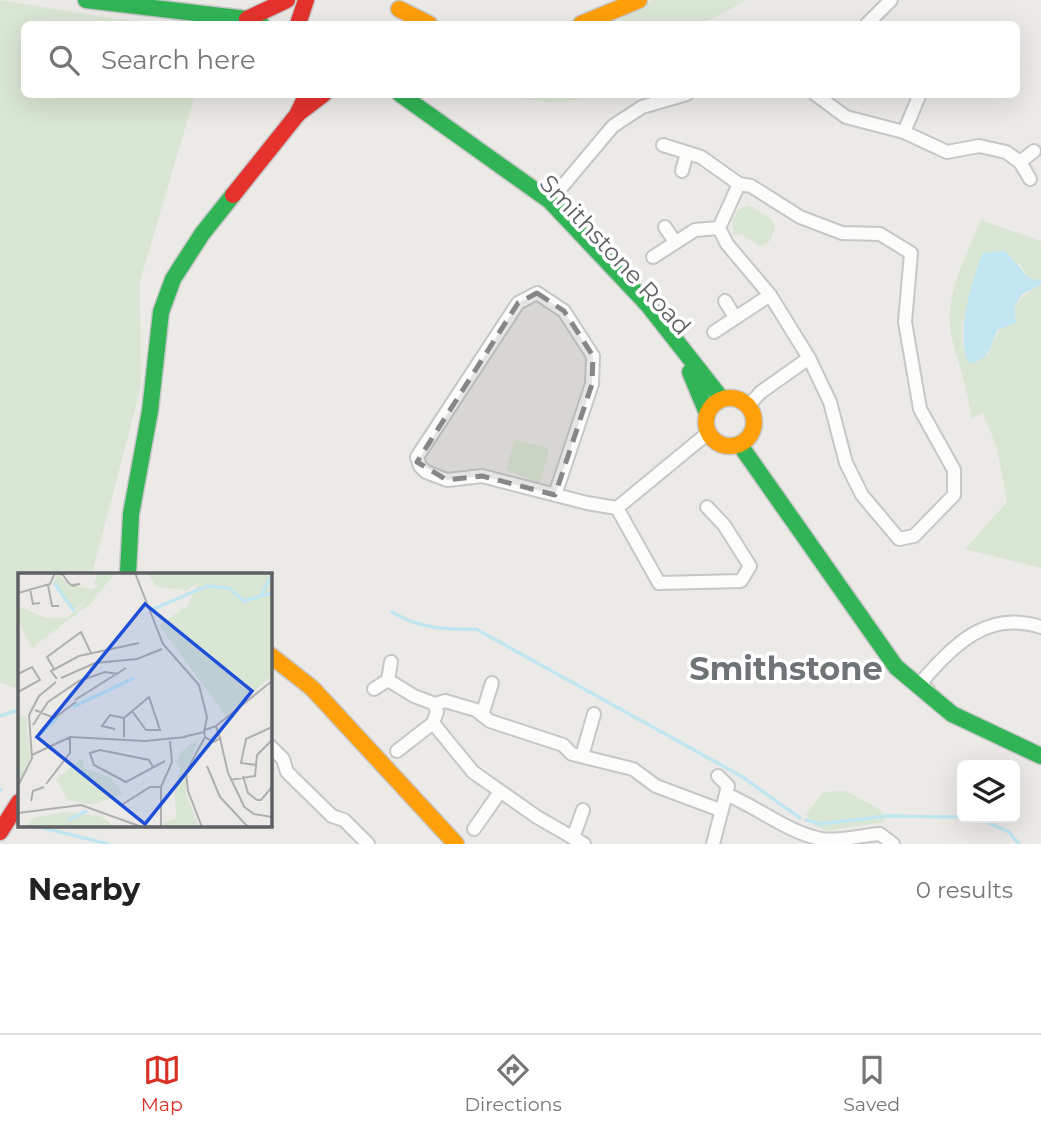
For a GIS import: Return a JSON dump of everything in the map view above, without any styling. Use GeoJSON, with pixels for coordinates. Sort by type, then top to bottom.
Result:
{"type":"FeatureCollection","features":[{"type":"Feature","properties":{"kind":"street"},"geometry":{"type":"LineString","coordinates":[[86,0],[246,21]]}},
{"type":"Feature","properties":{"kind":"street"},"geometry":{"type":"LineString","coordinates":[[256,21],[287,0]]}},
{"type":"Feature","properties":{"kind":"street"},"geometry":{"type":"LineString","coordinates":[[299,21],[306,0]]}},
{"type":"Feature","properties":{"kind":"street"},"geometry":{"type":"LineString","coordinates":[[588,21],[639,0]]}},
{"type":"Feature","properties":{"kind":"street"},"geometry":{"type":"LineString","coordinates":[[870,21],[891,0]]}},
{"type":"Feature","properties":{"kind":"street"},"geometry":{"type":"LineString","coordinates":[[398,11],[422,21]]}},
{"type":"Feature","properties":{"kind":"street"},"geometry":{"type":"LineString","coordinates":[[127,573],[131,514],[150,411],[161,312],[173,279],[202,234],[297,115],[305,98]]}},
{"type":"Feature","properties":{"kind":"street"},"geometry":{"type":"LineString","coordinates":[[297,115],[319,98]]}},
{"type":"Feature","properties":{"kind":"street","name":"Smithstone Road"},"geometry":{"type":"LineString","coordinates":[[406,98],[550,201],[604,254],[721,398]]}},
{"type":"Feature","properties":{"kind":"street"},"geometry":{"type":"LineString","coordinates":[[550,201],[613,126],[642,107],[673,98]]}},
{"type":"Feature","properties":{"kind":"street"},"geometry":{"type":"LineString","coordinates":[[820,98],[846,117],[904,132],[947,152],[979,146],[1006,152],[1020,162],[1030,179]]}},
{"type":"Feature","properties":{"kind":"street"},"geometry":{"type":"LineString","coordinates":[[904,132],[918,98]]}},
{"type":"Feature","properties":{"kind":"street","name":"Smithstone Road"},"geometry":{"type":"LineString","coordinates":[[471,142],[528,193],[646,315],[694,377],[707,413],[705,420],[708,433]]}},
{"type":"Feature","properties":{"kind":"street"},"geometry":{"type":"LineString","coordinates":[[663,145],[701,157],[739,184],[751,186],[800,217],[842,233],[880,234],[911,253],[905,322],[920,409],[954,470],[954,495],[914,536],[899,539],[862,495],[846,463],[830,402],[809,358],[770,295],[727,244],[719,228]]}},
{"type":"Feature","properties":{"kind":"street"},"geometry":{"type":"LineString","coordinates":[[1020,162],[1034,151]]}},
{"type":"Feature","properties":{"kind":"street"},"geometry":{"type":"LineString","coordinates":[[681,171],[687,153]]}},
{"type":"Feature","properties":{"kind":"street"},"geometry":{"type":"LineString","coordinates":[[719,228],[739,184]]}},
{"type":"Feature","properties":{"kind":"street"},"geometry":{"type":"LineString","coordinates":[[665,227],[675,242]]}},
{"type":"Feature","properties":{"kind":"street"},"geometry":{"type":"LineString","coordinates":[[653,257],[695,230],[719,228]]}},
{"type":"Feature","properties":{"kind":"street"},"geometry":{"type":"LineString","coordinates":[[555,495],[592,384],[593,356],[564,311],[537,293],[518,303],[417,457],[420,466],[426,472],[447,480],[482,475],[555,495],[617,508],[659,583],[741,581],[750,566],[724,525],[707,507]]}},
{"type":"Feature","properties":{"kind":"street"},"geometry":{"type":"LineString","coordinates":[[714,332],[770,295]]}},
{"type":"Feature","properties":{"kind":"street"},"geometry":{"type":"LineString","coordinates":[[725,301],[736,317]]}},
{"type":"Feature","properties":{"kind":"street"},"geometry":{"type":"LineString","coordinates":[[748,406],[761,391],[809,358]]}},
{"type":"Feature","properties":{"kind":"street"},"geometry":{"type":"LineString","coordinates":[[617,508],[708,433],[725,446],[740,444],[751,435],[754,418],[748,406],[732,397],[721,398],[707,413]]}},
{"type":"Feature","properties":{"kind":"street"},"geometry":{"type":"LineString","coordinates":[[740,444],[896,667],[949,712],[1041,756]]}},
{"type":"Feature","properties":{"kind":"street"},"geometry":{"type":"LineString","coordinates":[[859,617],[923,680],[1005,737]]}},
{"type":"Feature","properties":{"kind":"street"},"geometry":{"type":"LineString","coordinates":[[949,712],[921,684],[955,645],[977,629],[1017,621],[1041,627]]}},
{"type":"Feature","properties":{"kind":"street"},"geometry":{"type":"LineString","coordinates":[[271,656],[312,688],[456,844]]}},
{"type":"Feature","properties":{"kind":"street"},"geometry":{"type":"LineString","coordinates":[[374,689],[388,680],[391,662]]}},
{"type":"Feature","properties":{"kind":"street"},"geometry":{"type":"LineString","coordinates":[[388,680],[414,696],[435,704],[445,701],[482,715],[489,721],[563,745],[572,754],[633,769],[656,786],[720,810]]}},
{"type":"Feature","properties":{"kind":"street"},"geometry":{"type":"LineString","coordinates":[[482,715],[492,683]]}},
{"type":"Feature","properties":{"kind":"street"},"geometry":{"type":"LineString","coordinates":[[397,751],[433,723],[437,712],[435,704]]}},
{"type":"Feature","properties":{"kind":"street"},"geometry":{"type":"LineString","coordinates":[[582,756],[594,714]]}},
{"type":"Feature","properties":{"kind":"street"},"geometry":{"type":"LineString","coordinates":[[433,723],[473,772],[579,841],[583,810]]}},
{"type":"Feature","properties":{"kind":"street"},"geometry":{"type":"LineString","coordinates":[[271,747],[283,759],[287,772],[332,816],[344,820],[368,844]]}},
{"type":"Feature","properties":{"kind":"street"},"geometry":{"type":"LineString","coordinates":[[713,844],[728,786],[718,776]]}},
{"type":"Feature","properties":{"kind":"street"},"geometry":{"type":"LineString","coordinates":[[474,829],[500,792]]}},
{"type":"Feature","properties":{"kind":"street"},"geometry":{"type":"LineString","coordinates":[[727,795],[768,814],[788,828],[823,840],[880,834],[893,844]]}},
{"type":"Feature","properties":{"kind":"street"},"geometry":{"type":"LineString","coordinates":[[0,832],[18,804]]}},
{"type":"Feature","properties":{"kind":"highlighted area"},"geometry":{"type":"Polygon","coordinates":[[[537,293],[564,311],[593,356],[592,384],[555,495],[482,476],[447,480],[417,462],[518,303],[537,293]]]}},
{"type":"Feature","properties":{"kind":"green space"},"geometry":{"type":"Polygon","coordinates":[[[0,0],[143,21],[21,21],[21,98],[194,98],[140,281],[141,386],[92,573],[18,573],[18,689],[0,683],[0,0]]]}},
{"type":"Feature","properties":{"kind":"green space"},"geometry":{"type":"Polygon","coordinates":[[[654,0],[747,0],[708,21],[617,21],[654,0]]]}},
{"type":"Feature","properties":{"kind":"green space"},"geometry":{"type":"Polygon","coordinates":[[[516,98],[582,98],[560,103],[516,98]]]}},
{"type":"Feature","properties":{"kind":"green space"},"geometry":{"type":"Polygon","coordinates":[[[749,205],[771,219],[775,227],[771,240],[760,247],[741,234],[734,235],[732,221],[738,210],[749,205]]]}},
{"type":"Feature","properties":{"kind":"green space"},"geometry":{"type":"Polygon","coordinates":[[[981,220],[1041,241],[1041,280],[1029,278],[1019,263],[977,269],[962,328],[963,348],[988,355],[1008,314],[1022,297],[1041,285],[1041,568],[965,549],[1007,502],[997,448],[983,413],[971,419],[968,397],[951,334],[953,290],[981,220]]]}},
{"type":"Feature","properties":{"kind":"green space"},"geometry":{"type":"Polygon","coordinates":[[[515,440],[549,448],[540,483],[506,470],[515,440]]]}},
{"type":"Feature","properties":{"kind":"green space"},"geometry":{"type":"Polygon","coordinates":[[[845,791],[878,808],[885,817],[883,822],[828,831],[815,826],[806,814],[823,792],[845,791]]]}},
{"type":"Feature","properties":{"kind":"water"},"geometry":{"type":"Polygon","coordinates":[[[1005,251],[1029,278],[1041,280],[1041,285],[1022,294],[1014,307],[1016,323],[997,330],[984,357],[968,363],[964,322],[982,253],[1005,251]]]}},
{"type":"Feature","properties":{"kind":"waterway"},"geometry":{"type":"LineString","coordinates":[[392,612],[412,622],[432,627],[476,629],[741,776],[800,818]]}},
{"type":"Feature","properties":{"kind":"waterway"},"geometry":{"type":"LineString","coordinates":[[0,716],[18,710]]}},
{"type":"Feature","properties":{"kind":"waterway"},"geometry":{"type":"LineString","coordinates":[[806,820],[821,824],[887,816],[957,817]]}},
{"type":"Feature","properties":{"kind":"waterway"},"geometry":{"type":"LineString","coordinates":[[989,823],[1009,832],[1019,844]]}},
{"type":"Feature","properties":{"kind":"waterway"},"geometry":{"type":"LineString","coordinates":[[40,827],[108,844]]}},
{"type":"Feature","properties":{"kind":"traffic: fast"},"geometry":{"type":"LineString","coordinates":[[86,0],[253,21]]}},
{"type":"Feature","properties":{"kind":"traffic: fast"},"geometry":{"type":"LineString","coordinates":[[406,98],[550,201],[648,305],[721,398]]}},
{"type":"Feature","properties":{"kind":"traffic: fast"},"geometry":{"type":"LineString","coordinates":[[128,573],[131,514],[150,411],[161,312],[173,279],[202,234],[233,195]]}},
{"type":"Feature","properties":{"kind":"traffic: fast"},"geometry":{"type":"LineString","coordinates":[[690,372],[707,413]]}},
{"type":"Feature","properties":{"kind":"traffic: fast"},"geometry":{"type":"LineString","coordinates":[[740,445],[896,667],[952,714],[1041,756]]}},
{"type":"Feature","properties":{"kind":"traffic: slow"},"geometry":{"type":"LineString","coordinates":[[588,21],[639,0]]}},
{"type":"Feature","properties":{"kind":"traffic: slow"},"geometry":{"type":"LineString","coordinates":[[399,9],[423,21]]}},
{"type":"Feature","properties":{"kind":"traffic: slow"},"geometry":{"type":"LineString","coordinates":[[730,398],[739,399],[747,405],[753,413],[754,422],[753,431],[747,439],[739,445],[730,446],[721,445],[713,439],[707,431],[706,422],[707,413],[713,405],[721,399],[730,398]]}},
{"type":"Feature","properties":{"kind":"traffic: slow"},"geometry":{"type":"LineString","coordinates":[[271,656],[312,688],[456,844]]}},
{"type":"Feature","properties":{"kind":"traffic: jam"},"geometry":{"type":"LineString","coordinates":[[247,19],[287,0]]}},
{"type":"Feature","properties":{"kind":"traffic: jam"},"geometry":{"type":"LineString","coordinates":[[299,21],[306,0]]}},
{"type":"Feature","properties":{"kind":"traffic: jam"},"geometry":{"type":"LineString","coordinates":[[233,195],[297,115],[305,98]]}},
{"type":"Feature","properties":{"kind":"traffic: jam"},"geometry":{"type":"LineString","coordinates":[[299,113],[319,98]]}},
{"type":"Feature","properties":{"kind":"traffic: jam"},"geometry":{"type":"LineString","coordinates":[[0,832],[18,804]]}},
{"type":"Feature","properties":{"kind":"district","name":"Smithstone"},"geometry":{"type":"Point","coordinates":[786,669]}}]}
